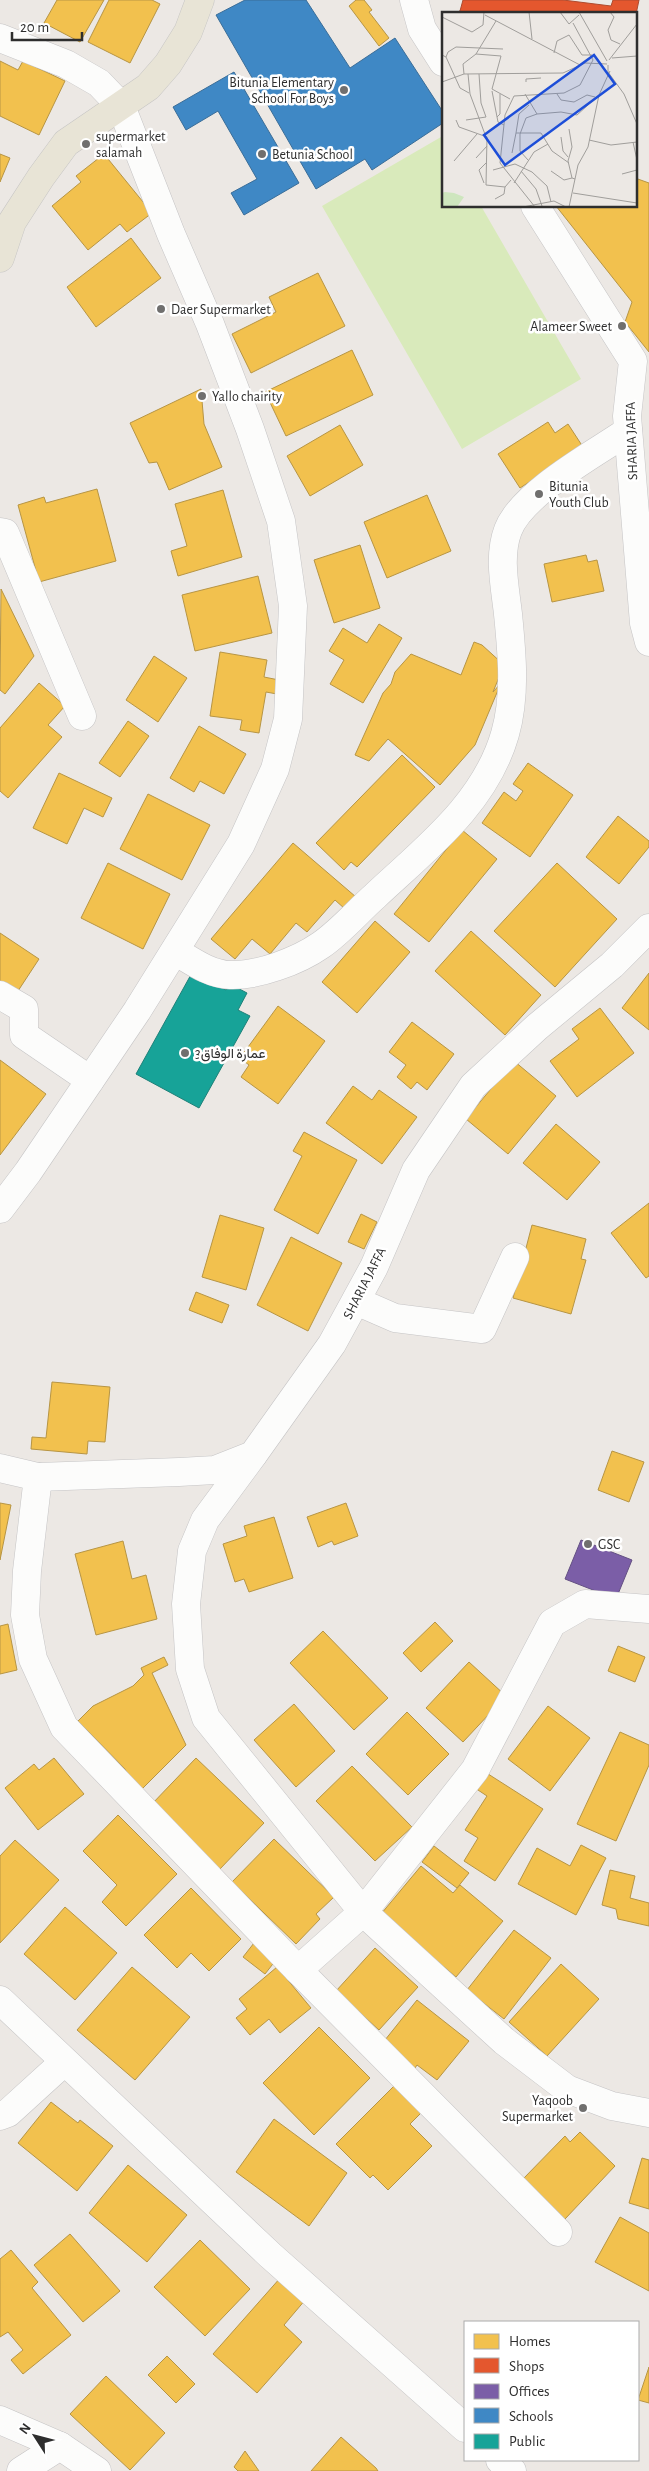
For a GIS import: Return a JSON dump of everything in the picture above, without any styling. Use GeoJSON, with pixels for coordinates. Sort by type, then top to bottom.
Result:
{"type":"FeatureCollection","features":[{"type":"Feature","properties":{"kind":"main road"},"geometry":{"type":"LineString","coordinates":[[0,258],[12,222],[66,143],[148,87],[168,64],[188,32],[200,0]]}},
{"type":"Feature","properties":{"kind":"street"},"geometry":{"type":"LineString","coordinates":[[414,0],[422,29],[442,60]]}},
{"type":"Feature","properties":{"kind":"street"},"geometry":{"type":"LineString","coordinates":[[0,38],[66,64],[99,83],[121,106],[171,234],[210,324],[250,429],[281,521],[293,606],[288,719],[275,769],[241,844],[175,951],[90,1080],[28,1172],[0,1209]]}},
{"type":"Feature","properties":{"kind":"street"},"geometry":{"type":"LineString","coordinates":[[536,208],[633,361],[649,383]]}},
{"type":"Feature","properties":{"kind":"street","name":"SHARIA JAFFA"},"geometry":{"type":"LineString","coordinates":[[633,361],[627,416],[644,623],[649,642]]}},
{"type":"Feature","properties":{"kind":"street"},"geometry":{"type":"LineString","coordinates":[[175,951],[204,968],[230,975],[263,970],[298,958],[322,944],[439,836],[476,796],[495,761],[505,734],[512,698],[512,647],[504,573],[504,547],[508,529],[518,512],[544,488],[628,431]]}},
{"type":"Feature","properties":{"kind":"street"},"geometry":{"type":"LineString","coordinates":[[0,532],[5,533],[82,716]]}},
{"type":"Feature","properties":{"kind":"street","name":"SHARIA JAFFA"},"geometry":{"type":"LineString","coordinates":[[649,928],[612,965],[537,1027],[473,1086],[416,1170],[374,1266],[332,1344],[205,1520],[192,1551],[186,1604],[190,1668],[206,1718],[363,1912],[504,2041],[567,2089],[612,2106],[649,2113]]}},
{"type":"Feature","properties":{"kind":"street"},"geometry":{"type":"LineString","coordinates":[[0,995],[24,1009],[24,1035],[90,1080]]}},
{"type":"Feature","properties":{"kind":"street"},"geometry":{"type":"LineString","coordinates":[[356,1301],[395,1318],[482,1329],[515,1257]]}},
{"type":"Feature","properties":{"kind":"street"},"geometry":{"type":"LineString","coordinates":[[0,1468],[38,1477],[215,1470],[253,1456]]}},
{"type":"Feature","properties":{"kind":"street"},"geometry":{"type":"LineString","coordinates":[[38,1477],[27,1571],[25,1615],[33,1659],[64,1727],[298,1970],[558,2232]]}},
{"type":"Feature","properties":{"kind":"street"},"geometry":{"type":"LineString","coordinates":[[298,1970],[363,1912],[475,1770],[552,1623],[586,1604],[649,1609]]}},
{"type":"Feature","properties":{"kind":"street"},"geometry":{"type":"LineString","coordinates":[[0,2000],[270,2255],[464,2427]]}},
{"type":"Feature","properties":{"kind":"street"},"geometry":{"type":"LineString","coordinates":[[0,2116],[8,2113],[64,2062]]}},
{"type":"Feature","properties":{"kind":"street"},"geometry":{"type":"LineString","coordinates":[[0,2420],[60,2446],[97,2471]]}},
{"type":"Feature","properties":{"kind":"street"},"geometry":{"type":"LineString","coordinates":[[21,2471],[60,2446]]}},
{"type":"Feature","properties":{"kind":"street"},"geometry":{"type":"LineString","coordinates":[[501,2461],[512,2471]]}},
{"type":"Feature","properties":{"kind":"green space"},"geometry":{"type":"Polygon","coordinates":[[[441,137],[442,208],[482,208],[581,379],[462,449],[322,206],[441,137]]]}},
{"type":"Feature","properties":{"kind":"building: Homes"},"geometry":{"type":"Polygon","coordinates":[[[57,0],[104,0],[80,42],[44,23],[57,0]]]}},
{"type":"Feature","properties":{"kind":"building: Homes"},"geometry":{"type":"Polygon","coordinates":[[[109,0],[152,0],[160,4],[130,63],[88,42],[109,0]]]}},
{"type":"Feature","properties":{"kind":"building: Homes"},"geometry":{"type":"Polygon","coordinates":[[[356,0],[364,0],[372,10],[369,12],[389,38],[379,46],[349,6],[356,0]]]}},
{"type":"Feature","properties":{"kind":"building: Homes"},"geometry":{"type":"Polygon","coordinates":[[[0,61],[18,70],[23,61],[65,81],[39,135],[0,116],[0,61]]]}},
{"type":"Feature","properties":{"kind":"building: Homes"},"geometry":{"type":"Polygon","coordinates":[[[0,154],[10,158],[0,182],[0,154]]]}},
{"type":"Feature","properties":{"kind":"building: Homes"},"geometry":{"type":"Polygon","coordinates":[[[104,154],[152,213],[127,232],[120,224],[88,250],[52,206],[81,182],[76,176],[104,154]]]}},
{"type":"Feature","properties":{"kind":"building: Homes"},"geometry":{"type":"Polygon","coordinates":[[[636,178],[649,183],[649,352],[625,322],[632,302],[558,208],[636,208],[636,178]]]}},
{"type":"Feature","properties":{"kind":"building: Homes"},"geometry":{"type":"Polygon","coordinates":[[[131,238],[161,278],[96,327],[67,287],[131,238]]]}},
{"type":"Feature","properties":{"kind":"building: Homes"},"geometry":{"type":"Polygon","coordinates":[[[318,273],[345,326],[251,373],[232,334],[276,312],[269,297],[318,273]]]}},
{"type":"Feature","properties":{"kind":"building: Homes"},"geometry":{"type":"Polygon","coordinates":[[[352,350],[373,395],[286,436],[265,392],[352,350]]]}},
{"type":"Feature","properties":{"kind":"building: Homes"},"geometry":{"type":"Polygon","coordinates":[[[201,389],[204,424],[222,467],[169,490],[157,462],[149,463],[130,423],[201,389]]]}},
{"type":"Feature","properties":{"kind":"building: Homes"},"geometry":{"type":"Polygon","coordinates":[[[548,422],[555,433],[568,424],[583,447],[520,488],[498,454],[548,422]]]}},
{"type":"Feature","properties":{"kind":"building: Homes"},"geometry":{"type":"Polygon","coordinates":[[[340,425],[363,465],[310,496],[287,456],[340,425]]]}},
{"type":"Feature","properties":{"kind":"building: Homes"},"geometry":{"type":"Polygon","coordinates":[[[97,489],[116,561],[39,582],[18,505],[44,497],[46,503],[97,489]]]}},
{"type":"Feature","properties":{"kind":"building: Homes"},"geometry":{"type":"Polygon","coordinates":[[[223,490],[242,557],[178,576],[171,551],[187,546],[175,504],[223,490]]]}},
{"type":"Feature","properties":{"kind":"building: Homes"},"geometry":{"type":"Polygon","coordinates":[[[427,495],[451,551],[387,578],[364,522],[427,495]]]}},
{"type":"Feature","properties":{"kind":"building: Homes"},"geometry":{"type":"Polygon","coordinates":[[[360,545],[380,608],[334,623],[314,560],[360,545]]]}},
{"type":"Feature","properties":{"kind":"building: Homes"},"geometry":{"type":"Polygon","coordinates":[[[586,555],[588,562],[597,560],[604,591],[552,602],[544,564],[586,555]]]}},
{"type":"Feature","properties":{"kind":"building: Homes"},"geometry":{"type":"Polygon","coordinates":[[[258,576],[272,633],[195,651],[182,595],[258,576]]]}},
{"type":"Feature","properties":{"kind":"building: Homes"},"geometry":{"type":"Polygon","coordinates":[[[1,589],[34,656],[5,694],[0,690],[1,589]]]}},
{"type":"Feature","properties":{"kind":"building: Homes"},"geometry":{"type":"Polygon","coordinates":[[[379,624],[402,638],[363,703],[330,684],[344,660],[329,651],[343,628],[367,643],[379,624]]]}},
{"type":"Feature","properties":{"kind":"building: Homes"},"geometry":{"type":"Polygon","coordinates":[[[474,642],[482,645],[504,665],[493,692],[501,683],[475,745],[440,785],[388,739],[369,761],[355,755],[383,693],[391,684],[395,672],[411,654],[461,675],[474,642]]]}},
{"type":"Feature","properties":{"kind":"building: Homes"},"geometry":{"type":"Polygon","coordinates":[[[220,652],[267,660],[264,677],[279,680],[277,694],[266,692],[259,733],[240,730],[242,720],[210,716],[220,652]]]}},
{"type":"Feature","properties":{"kind":"building: Homes"},"geometry":{"type":"Polygon","coordinates":[[[154,656],[187,678],[158,722],[126,700],[154,656]]]}},
{"type":"Feature","properties":{"kind":"building: Homes"},"geometry":{"type":"Polygon","coordinates":[[[39,683],[65,706],[48,725],[62,737],[8,798],[0,791],[0,728],[39,683]]]}},
{"type":"Feature","properties":{"kind":"building: Homes"},"geometry":{"type":"Polygon","coordinates":[[[128,721],[149,736],[120,777],[99,763],[128,721]]]}},
{"type":"Feature","properties":{"kind":"building: Homes"},"geometry":{"type":"Polygon","coordinates":[[[199,726],[246,754],[224,794],[200,781],[194,792],[170,778],[199,726]]]}},
{"type":"Feature","properties":{"kind":"building: Homes"},"geometry":{"type":"Polygon","coordinates":[[[402,755],[435,787],[357,867],[351,862],[344,870],[316,843],[402,755]]]}},
{"type":"Feature","properties":{"kind":"building: Homes"},"geometry":{"type":"Polygon","coordinates":[[[528,763],[573,795],[530,857],[482,823],[504,792],[516,801],[523,791],[513,784],[528,763]]]}},
{"type":"Feature","properties":{"kind":"building: Homes"},"geometry":{"type":"Polygon","coordinates":[[[59,773],[112,798],[103,817],[84,808],[67,844],[33,828],[59,773]]]}},
{"type":"Feature","properties":{"kind":"building: Homes"},"geometry":{"type":"Polygon","coordinates":[[[148,794],[210,825],[182,880],[120,849],[148,794]]]}},
{"type":"Feature","properties":{"kind":"building: Homes"},"geometry":{"type":"Polygon","coordinates":[[[618,816],[649,841],[649,847],[619,884],[586,857],[618,816]]]}},
{"type":"Feature","properties":{"kind":"building: Homes"},"geometry":{"type":"Polygon","coordinates":[[[462,830],[497,859],[429,942],[394,914],[462,830]]]}},
{"type":"Feature","properties":{"kind":"building: Homes"},"geometry":{"type":"Polygon","coordinates":[[[293,843],[356,897],[345,909],[335,900],[307,932],[296,923],[270,954],[252,939],[235,959],[211,939],[293,843]]]}},
{"type":"Feature","properties":{"kind":"building: Homes"},"geometry":{"type":"Polygon","coordinates":[[[108,863],[170,894],[143,949],[81,918],[108,863]]]}},
{"type":"Feature","properties":{"kind":"building: Homes"},"geometry":{"type":"Polygon","coordinates":[[[557,863],[617,919],[555,987],[494,931],[557,863]]]}},
{"type":"Feature","properties":{"kind":"building: Homes"},"geometry":{"type":"Polygon","coordinates":[[[375,921],[410,952],[357,1013],[322,982],[375,921]]]}},
{"type":"Feature","properties":{"kind":"building: Homes"},"geometry":{"type":"Polygon","coordinates":[[[471,931],[541,995],[505,1035],[435,971],[471,931]]]}},
{"type":"Feature","properties":{"kind":"building: Homes"},"geometry":{"type":"Polygon","coordinates":[[[0,933],[39,959],[16,994],[0,983],[0,933]]]}},
{"type":"Feature","properties":{"kind":"building: Homes"},"geometry":{"type":"Polygon","coordinates":[[[649,973],[649,1030],[622,1008],[649,973]]]}},
{"type":"Feature","properties":{"kind":"building: Homes"},"geometry":{"type":"Polygon","coordinates":[[[278,1006],[325,1041],[278,1104],[241,1077],[249,1065],[240,1058],[278,1006]]]}},
{"type":"Feature","properties":{"kind":"building: Homes"},"geometry":{"type":"Polygon","coordinates":[[[600,1008],[634,1053],[577,1097],[550,1061],[579,1039],[572,1029],[600,1008]]]}},
{"type":"Feature","properties":{"kind":"building: Homes"},"geometry":{"type":"Polygon","coordinates":[[[412,1022],[454,1054],[427,1090],[417,1082],[411,1089],[397,1077],[406,1065],[389,1052],[412,1022]]]}},
{"type":"Feature","properties":{"kind":"building: Homes"},"geometry":{"type":"Polygon","coordinates":[[[0,1060],[46,1094],[0,1155],[0,1060]]]}},
{"type":"Feature","properties":{"kind":"building: Homes"},"geometry":{"type":"Polygon","coordinates":[[[514,1061],[556,1096],[508,1154],[466,1119],[514,1061]]]}},
{"type":"Feature","properties":{"kind":"building: Homes"},"geometry":{"type":"Polygon","coordinates":[[[353,1086],[372,1100],[379,1090],[417,1117],[382,1164],[326,1123],[353,1086]]]}},
{"type":"Feature","properties":{"kind":"building: Homes"},"geometry":{"type":"Polygon","coordinates":[[[556,1124],[600,1162],[567,1200],[523,1163],[556,1124]]]}},
{"type":"Feature","properties":{"kind":"building: Homes"},"geometry":{"type":"Polygon","coordinates":[[[304,1132],[357,1160],[318,1234],[274,1210],[302,1156],[293,1151],[304,1132]]]}},
{"type":"Feature","properties":{"kind":"building: Homes"},"geometry":{"type":"Polygon","coordinates":[[[649,1203],[649,1276],[646,1278],[611,1233],[649,1203]]]}},
{"type":"Feature","properties":{"kind":"building: Homes"},"geometry":{"type":"Polygon","coordinates":[[[361,1214],[377,1222],[364,1249],[348,1242],[361,1214]]]}},
{"type":"Feature","properties":{"kind":"building: Homes"},"geometry":{"type":"Polygon","coordinates":[[[220,1215],[264,1228],[246,1290],[202,1277],[220,1215]]]}},
{"type":"Feature","properties":{"kind":"building: Homes"},"geometry":{"type":"Polygon","coordinates":[[[532,1225],[586,1239],[581,1259],[586,1260],[571,1314],[513,1298],[532,1225]]]}},
{"type":"Feature","properties":{"kind":"building: Homes"},"geometry":{"type":"Polygon","coordinates":[[[291,1237],[342,1263],[308,1331],[257,1305],[291,1237]]]}},
{"type":"Feature","properties":{"kind":"building: Homes"},"geometry":{"type":"Polygon","coordinates":[[[196,1292],[229,1305],[222,1323],[189,1310],[196,1292]]]}},
{"type":"Feature","properties":{"kind":"building: Homes"},"geometry":{"type":"Polygon","coordinates":[[[52,1382],[110,1387],[105,1442],[88,1441],[87,1454],[31,1449],[32,1437],[46,1438],[52,1382]]]}},
{"type":"Feature","properties":{"kind":"building: Homes"},"geometry":{"type":"Polygon","coordinates":[[[612,1451],[644,1462],[629,1502],[598,1490],[612,1451]]]}},
{"type":"Feature","properties":{"kind":"building: Homes"},"geometry":{"type":"Polygon","coordinates":[[[0,1503],[11,1505],[0,1560],[0,1503]]]}},
{"type":"Feature","properties":{"kind":"building: Homes"},"geometry":{"type":"Polygon","coordinates":[[[346,1503],[358,1536],[334,1545],[332,1541],[318,1547],[307,1517],[346,1503]]]}},
{"type":"Feature","properties":{"kind":"building: Homes"},"geometry":{"type":"Polygon","coordinates":[[[274,1517],[293,1578],[249,1592],[244,1579],[235,1582],[223,1544],[247,1536],[244,1526],[274,1517]]]}},
{"type":"Feature","properties":{"kind":"building: Homes"},"geometry":{"type":"Polygon","coordinates":[[[123,1541],[132,1579],[146,1575],[157,1619],[96,1635],[75,1554],[123,1541]]]}},
{"type":"Feature","properties":{"kind":"building: Homes"},"geometry":{"type":"Polygon","coordinates":[[[435,1622],[453,1641],[421,1672],[403,1653],[435,1622]]]}},
{"type":"Feature","properties":{"kind":"building: Homes"},"geometry":{"type":"Polygon","coordinates":[[[8,1624],[17,1670],[0,1674],[0,1626],[8,1624]]]}},
{"type":"Feature","properties":{"kind":"building: Homes"},"geometry":{"type":"Polygon","coordinates":[[[323,1631],[388,1698],[354,1730],[290,1663],[323,1631]]]}},
{"type":"Feature","properties":{"kind":"building: Homes"},"geometry":{"type":"Polygon","coordinates":[[[618,1646],[645,1657],[635,1682],[608,1671],[618,1646]]]}},
{"type":"Feature","properties":{"kind":"building: Homes"},"geometry":{"type":"Polygon","coordinates":[[[164,1657],[168,1665],[152,1673],[186,1745],[140,1791],[131,1782],[125,1769],[78,1721],[93,1706],[133,1686],[144,1675],[141,1668],[164,1657]]]}},
{"type":"Feature","properties":{"kind":"building: Homes"},"geometry":{"type":"Polygon","coordinates":[[[469,1662],[506,1696],[463,1742],[426,1708],[469,1662]]]}},
{"type":"Feature","properties":{"kind":"building: Homes"},"geometry":{"type":"Polygon","coordinates":[[[294,1704],[335,1751],[296,1787],[254,1740],[294,1704]]]}},
{"type":"Feature","properties":{"kind":"building: Homes"},"geometry":{"type":"Polygon","coordinates":[[[548,1706],[590,1738],[550,1791],[508,1759],[548,1706]]]}},
{"type":"Feature","properties":{"kind":"building: Homes"},"geometry":{"type":"Polygon","coordinates":[[[407,1712],[449,1754],[408,1795],[366,1754],[407,1712]]]}},
{"type":"Feature","properties":{"kind":"building: Homes"},"geometry":{"type":"Polygon","coordinates":[[[620,1732],[649,1745],[649,1765],[616,1841],[577,1824],[620,1732]]]}},
{"type":"Feature","properties":{"kind":"building: Homes"},"geometry":{"type":"Polygon","coordinates":[[[54,1758],[84,1794],[38,1830],[5,1788],[34,1764],[39,1770],[54,1758]]]}},
{"type":"Feature","properties":{"kind":"building: Homes"},"geometry":{"type":"Polygon","coordinates":[[[196,1758],[264,1823],[219,1870],[151,1805],[196,1758]]]}},
{"type":"Feature","properties":{"kind":"building: Homes"},"geometry":{"type":"Polygon","coordinates":[[[352,1766],[412,1827],[375,1861],[316,1801],[352,1766]]]}},
{"type":"Feature","properties":{"kind":"building: Homes"},"geometry":{"type":"Polygon","coordinates":[[[485,1772],[543,1809],[495,1881],[464,1861],[478,1838],[465,1830],[487,1796],[475,1788],[485,1772]]]}},
{"type":"Feature","properties":{"kind":"building: Homes"},"geometry":{"type":"Polygon","coordinates":[[[118,1815],[177,1874],[126,1926],[102,1902],[117,1885],[83,1851],[118,1815]]]}},
{"type":"Feature","properties":{"kind":"building: Homes"},"geometry":{"type":"Polygon","coordinates":[[[274,1839],[334,1897],[316,1914],[320,1919],[296,1944],[232,1882],[274,1839]]]}},
{"type":"Feature","properties":{"kind":"building: Homes"},"geometry":{"type":"Polygon","coordinates":[[[15,1840],[59,1880],[0,1943],[0,1856],[15,1840]]]}},
{"type":"Feature","properties":{"kind":"building: Homes"},"geometry":{"type":"Polygon","coordinates":[[[581,1845],[606,1858],[576,1915],[518,1884],[537,1848],[570,1866],[581,1845]]]}},
{"type":"Feature","properties":{"kind":"building: Homes"},"geometry":{"type":"Polygon","coordinates":[[[434,1846],[469,1873],[457,1888],[422,1862],[434,1846]]]}},
{"type":"Feature","properties":{"kind":"building: Homes"},"geometry":{"type":"Polygon","coordinates":[[[421,1866],[453,1893],[460,1885],[503,1921],[456,1977],[381,1914],[421,1866]]]}},
{"type":"Feature","properties":{"kind":"building: Homes"},"geometry":{"type":"Polygon","coordinates":[[[610,1870],[635,1876],[630,1898],[649,1903],[649,1926],[618,1919],[616,1909],[602,1905],[610,1870]]]}},
{"type":"Feature","properties":{"kind":"building: Homes"},"geometry":{"type":"Polygon","coordinates":[[[191,1888],[241,1939],[209,1971],[191,1953],[177,1968],[144,1935],[191,1888]]]}},
{"type":"Feature","properties":{"kind":"building: Homes"},"geometry":{"type":"Polygon","coordinates":[[[65,1907],[117,1953],[75,2000],[24,1954],[65,1907]]]}},
{"type":"Feature","properties":{"kind":"building: Homes"},"geometry":{"type":"Polygon","coordinates":[[[514,1930],[551,1958],[504,2019],[467,1990],[514,1930]]]}},
{"type":"Feature","properties":{"kind":"building: Homes"},"geometry":{"type":"Polygon","coordinates":[[[254,1943],[276,1960],[265,1974],[243,1957],[254,1943]]]}},
{"type":"Feature","properties":{"kind":"building: Homes"},"geometry":{"type":"Polygon","coordinates":[[[375,1948],[418,1987],[379,2030],[336,1991],[375,1948]]]}},
{"type":"Feature","properties":{"kind":"building: Homes"},"geometry":{"type":"Polygon","coordinates":[[[561,1964],[599,1999],[547,2056],[509,2022],[561,1964]]]}},
{"type":"Feature","properties":{"kind":"building: Homes"},"geometry":{"type":"Polygon","coordinates":[[[132,1967],[190,2017],[135,2080],[77,2030],[132,1967]]]}},
{"type":"Feature","properties":{"kind":"building: Homes"},"geometry":{"type":"Polygon","coordinates":[[[277,1967],[311,2008],[280,2033],[269,2019],[250,2035],[236,2018],[247,2009],[239,1999],[277,1967]]]}},
{"type":"Feature","properties":{"kind":"building: Homes"},"geometry":{"type":"Polygon","coordinates":[[[417,2000],[469,2041],[437,2080],[417,2065],[413,2071],[381,2045],[417,2000]]]}},
{"type":"Feature","properties":{"kind":"building: Homes"},"geometry":{"type":"Polygon","coordinates":[[[319,2027],[370,2078],[314,2135],[263,2083],[319,2027]]]}},
{"type":"Feature","properties":{"kind":"building: Homes"},"geometry":{"type":"Polygon","coordinates":[[[396,2084],[422,2112],[410,2124],[432,2146],[388,2190],[373,2175],[370,2178],[336,2144],[396,2084]]]}},
{"type":"Feature","properties":{"kind":"building: Homes"},"geometry":{"type":"Polygon","coordinates":[[[51,2102],[78,2123],[80,2120],[113,2146],[77,2191],[18,2143],[51,2102]]]}},
{"type":"Feature","properties":{"kind":"building: Homes"},"geometry":{"type":"Polygon","coordinates":[[[274,2119],[347,2173],[309,2226],[236,2172],[274,2119]]]}},
{"type":"Feature","properties":{"kind":"building: Homes"},"geometry":{"type":"Polygon","coordinates":[[[580,2132],[615,2166],[565,2219],[523,2179],[565,2136],[570,2142],[580,2132]]]}},
{"type":"Feature","properties":{"kind":"building: Homes"},"geometry":{"type":"Polygon","coordinates":[[[642,2158],[649,2160],[649,2209],[629,2203],[642,2158]]]}},
{"type":"Feature","properties":{"kind":"building: Homes"},"geometry":{"type":"Polygon","coordinates":[[[128,2165],[187,2215],[147,2262],[89,2213],[128,2165]]]}},
{"type":"Feature","properties":{"kind":"building: Homes"},"geometry":{"type":"Polygon","coordinates":[[[620,2217],[649,2233],[649,2291],[595,2262],[620,2217]]]}},
{"type":"Feature","properties":{"kind":"building: Homes"},"geometry":{"type":"Polygon","coordinates":[[[70,2234],[120,2291],[83,2322],[34,2265],[70,2234]]]}},
{"type":"Feature","properties":{"kind":"building: Homes"},"geometry":{"type":"Polygon","coordinates":[[[200,2240],[250,2289],[205,2336],[154,2287],[200,2240]]]}},
{"type":"Feature","properties":{"kind":"building: Homes"},"geometry":{"type":"Polygon","coordinates":[[[11,2250],[38,2282],[32,2288],[71,2335],[23,2374],[11,2360],[23,2350],[8,2332],[0,2337],[0,2259],[11,2250]]]}},
{"type":"Feature","properties":{"kind":"building: Homes"},"geometry":{"type":"Polygon","coordinates":[[[281,2277],[306,2299],[284,2325],[302,2342],[257,2393],[213,2354],[281,2277]]]}},
{"type":"Feature","properties":{"kind":"building: Homes"},"geometry":{"type":"Polygon","coordinates":[[[167,2356],[195,2384],[176,2403],[148,2375],[167,2356]]]}},
{"type":"Feature","properties":{"kind":"building: Homes"},"geometry":{"type":"Polygon","coordinates":[[[649,2367],[649,2403],[639,2400],[649,2367]]]}},
{"type":"Feature","properties":{"kind":"building: Homes"},"geometry":{"type":"Polygon","coordinates":[[[106,2376],[165,2433],[130,2470],[70,2414],[106,2376]]]}},
{"type":"Feature","properties":{"kind":"building: Homes"},"geometry":{"type":"Polygon","coordinates":[[[341,2437],[376,2468],[378,2471],[311,2471],[341,2437]]]}},
{"type":"Feature","properties":{"kind":"building: Homes"},"geometry":{"type":"Polygon","coordinates":[[[245,2451],[259,2471],[238,2471],[234,2467],[245,2451]]]}},
{"type":"Feature","properties":{"kind":"building: Shops"},"geometry":{"type":"Polygon","coordinates":[[[463,0],[563,0],[611,6],[613,0],[639,0],[636,14],[636,12],[457,12],[460,11],[463,0]]]}},
{"type":"Feature","properties":{"kind":"building: Offices"},"geometry":{"type":"Polygon","coordinates":[[[581,1540],[632,1560],[616,1599],[565,1579],[581,1540]]]}},
{"type":"Feature","properties":{"kind":"building: Schools","name":"Bitunia Elementary School For Boys"},"geometry":{"type":"Polygon","coordinates":[[[245,0],[306,0],[350,68],[395,38],[442,110],[442,124],[372,170],[365,159],[316,189],[216,15],[245,0]]]}},
{"type":"Feature","properties":{"kind":"building: Schools","name":"Betunia School"},"geometry":{"type":"Polygon","coordinates":[[[234,72],[299,183],[244,215],[231,193],[257,179],[218,111],[186,130],[173,107],[234,72]]]}},
{"type":"Feature","properties":{"kind":"building: Public"},"geometry":{"type":"Polygon","coordinates":[[[193,971],[226,990],[230,984],[247,993],[238,1010],[250,1016],[199,1108],[136,1074],[193,971]]]}},
{"type":"Feature","properties":{"kind":"place","name":"Bitunia Elementary School For Boys"},"geometry":{"type":"Point","coordinates":[344,90]}},
{"type":"Feature","properties":{"kind":"place","name":"supermarket salamah"},"geometry":{"type":"Point","coordinates":[86,144]}},
{"type":"Feature","properties":{"kind":"place","name":"Betunia School"},"geometry":{"type":"Point","coordinates":[262,154]}},
{"type":"Feature","properties":{"kind":"place","name":"Daer Supermarket"},"geometry":{"type":"Point","coordinates":[161,309]}},
{"type":"Feature","properties":{"kind":"place","name":"Alameer Sweet"},"geometry":{"type":"Point","coordinates":[622,326]}},
{"type":"Feature","properties":{"kind":"place","name":"Yallo chairity"},"geometry":{"type":"Point","coordinates":[202,396]}},
{"type":"Feature","properties":{"kind":"place","name":"Bitunia Youth Club"},"geometry":{"type":"Point","coordinates":[539,494]}},
{"type":"Feature","properties":{"kind":"place","name":"عمارة الوفاق3"},"geometry":{"type":"Point","coordinates":[185,1053]}},
{"type":"Feature","properties":{"kind":"place","name":"GSC"},"geometry":{"type":"Point","coordinates":[588,1544]}},
{"type":"Feature","properties":{"kind":"place","name":"Yaqoob Supermarket"},"geometry":{"type":"Point","coordinates":[583,2108]}}]}
